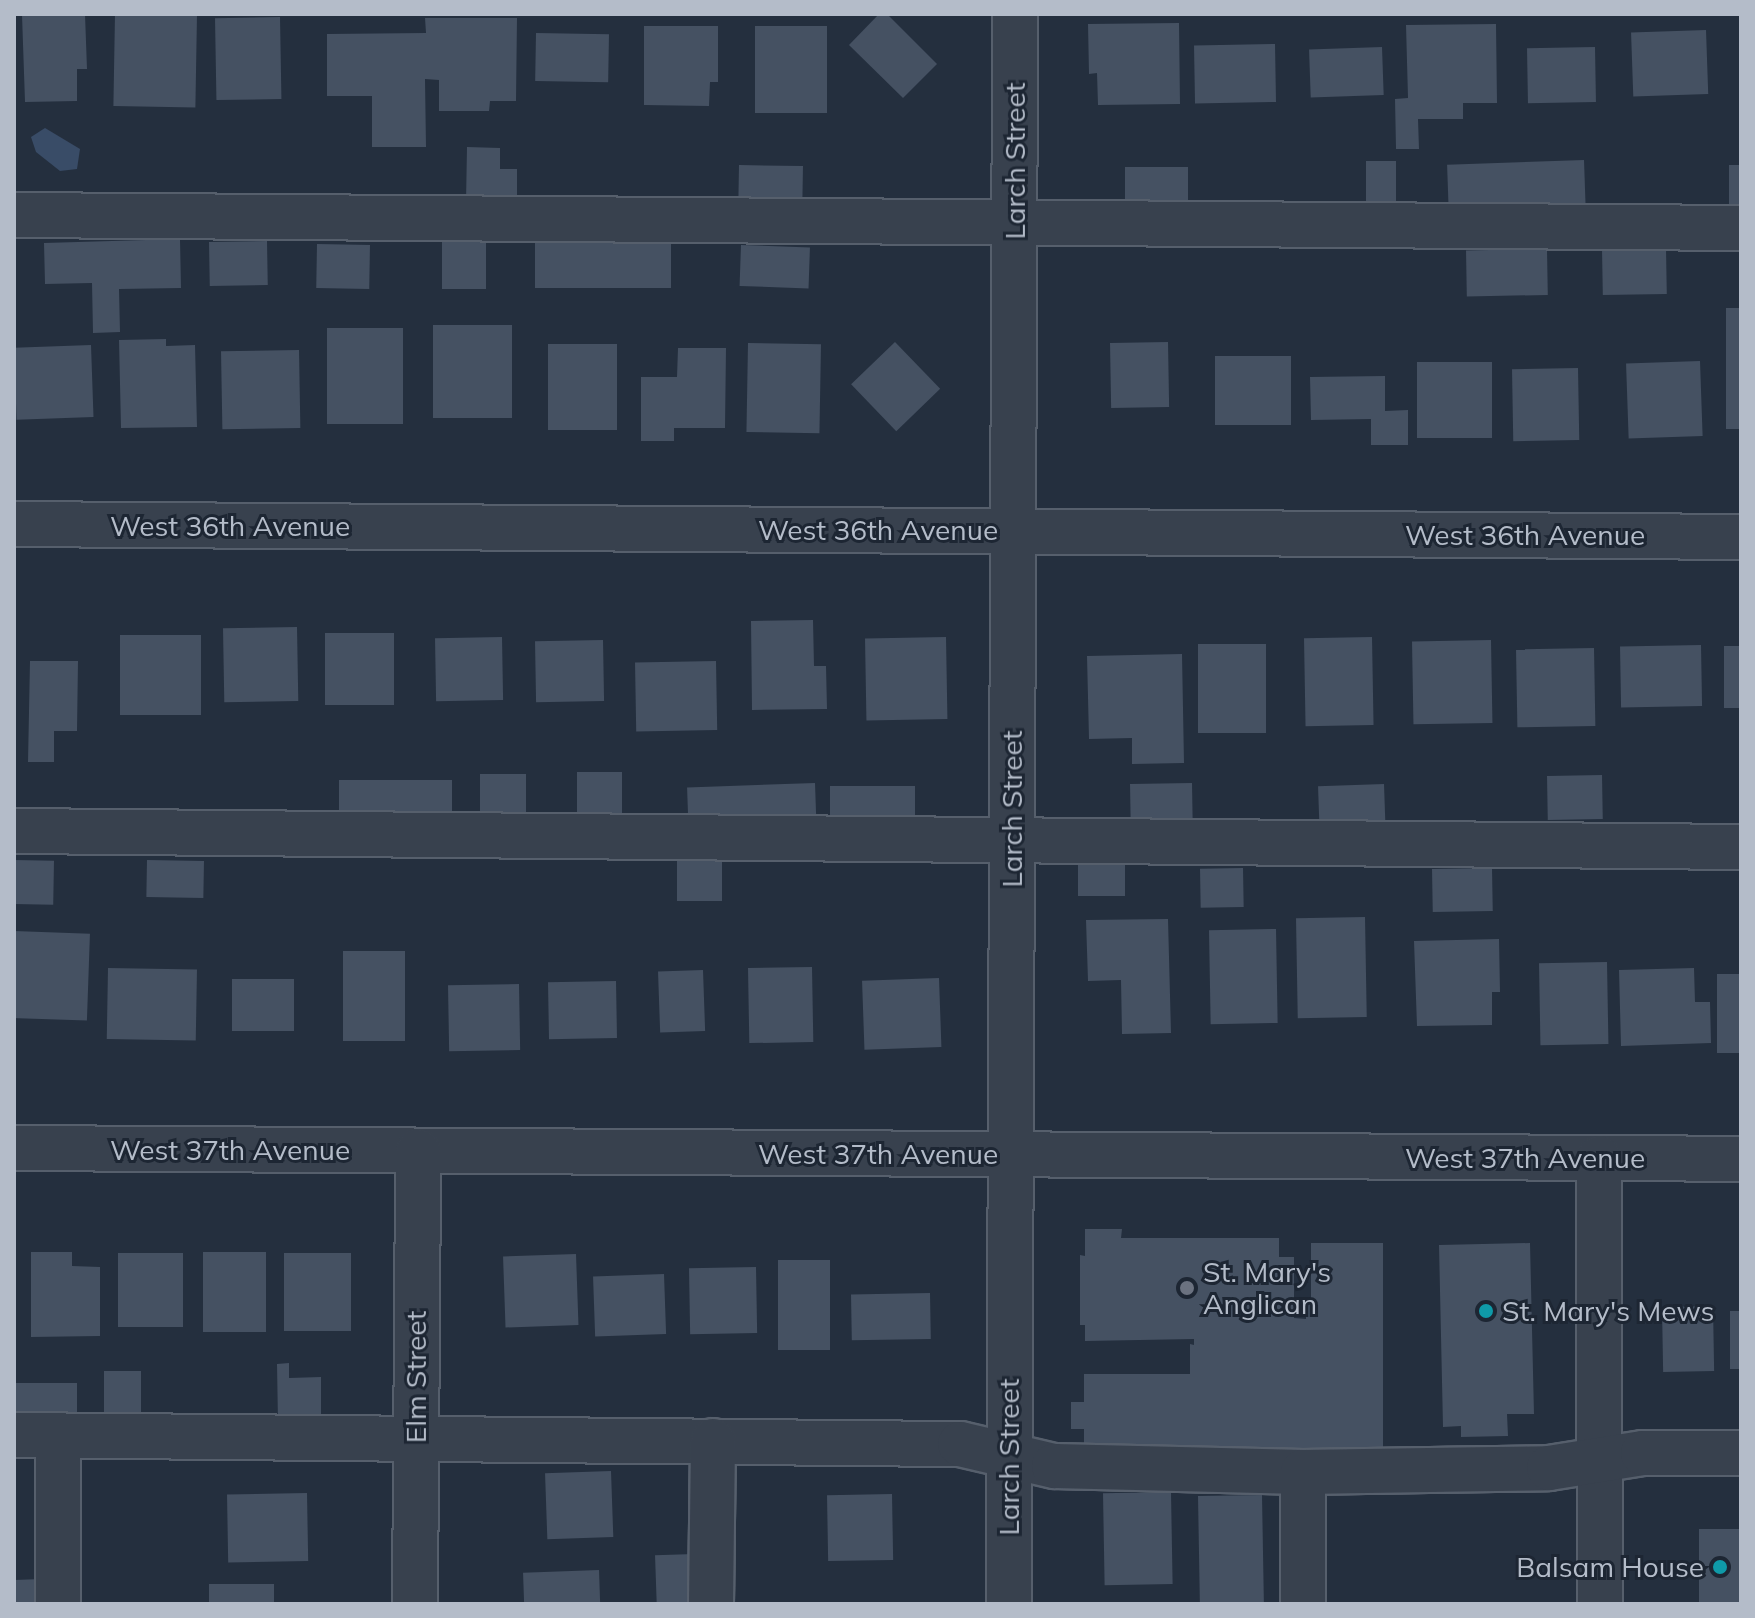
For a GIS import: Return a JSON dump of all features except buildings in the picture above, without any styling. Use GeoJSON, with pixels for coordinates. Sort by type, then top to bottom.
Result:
{"type":"FeatureCollection","features":[{"type":"Feature","properties":{"kind":"street","name":"Larch Street"},"geometry":{"type":"LineString","coordinates":[[1009,1604],[1015,14]]}},
{"type":"Feature","properties":{"kind":"street"},"geometry":{"type":"LineString","coordinates":[[14,215],[1741,228]]}},
{"type":"Feature","properties":{"kind":"street","name":"West 36th Avenue"},"geometry":{"type":"LineString","coordinates":[[14,524],[1741,537]]}},
{"type":"Feature","properties":{"kind":"street"},"geometry":{"type":"LineString","coordinates":[[14,831],[1741,847]]}},
{"type":"Feature","properties":{"kind":"street","name":"West 37th Avenue"},"geometry":{"type":"LineString","coordinates":[[14,1148],[1741,1159]]}},
{"type":"Feature","properties":{"kind":"street","name":"Elm Street"},"geometry":{"type":"LineString","coordinates":[[415,1604],[418,1151]]}},
{"type":"Feature","properties":{"kind":"street"},"geometry":{"type":"LineString","coordinates":[[1599,1158],[1600,1604]]}},
{"type":"Feature","properties":{"kind":"street"},"geometry":{"type":"LineString","coordinates":[[14,1435],[960,1444],[1054,1466],[1303,1472],[1549,1468],[1643,1453],[1741,1453]]}},
{"type":"Feature","properties":{"kind":"street"},"geometry":{"type":"LineString","coordinates":[[58,1436],[58,1604]]}},
{"type":"Feature","properties":{"kind":"street"},"geometry":{"type":"LineString","coordinates":[[711,1604],[713,1441]]}},
{"type":"Feature","properties":{"kind":"street"},"geometry":{"type":"LineString","coordinates":[[1303,1472],[1303,1604]]}},
{"type":"Feature","properties":{"kind":"water"},"geometry":{"type":"Polygon","coordinates":[[[45,128],[80,149],[77,169],[60,171],[36,152],[31,137],[45,128]]]}},
{"type":"Feature","properties":{"kind":"place","name":"St. Mary's Anglican"},"geometry":{"type":"Point","coordinates":[1187,1288]}},
{"type":"Feature","properties":{"kind":"place","name":"St. Mary's Mews"},"geometry":{"type":"Point","coordinates":[1486,1311]}},
{"type":"Feature","properties":{"kind":"place","name":"Balsam House"},"geometry":{"type":"Point","coordinates":[1720,1567]}}]}
